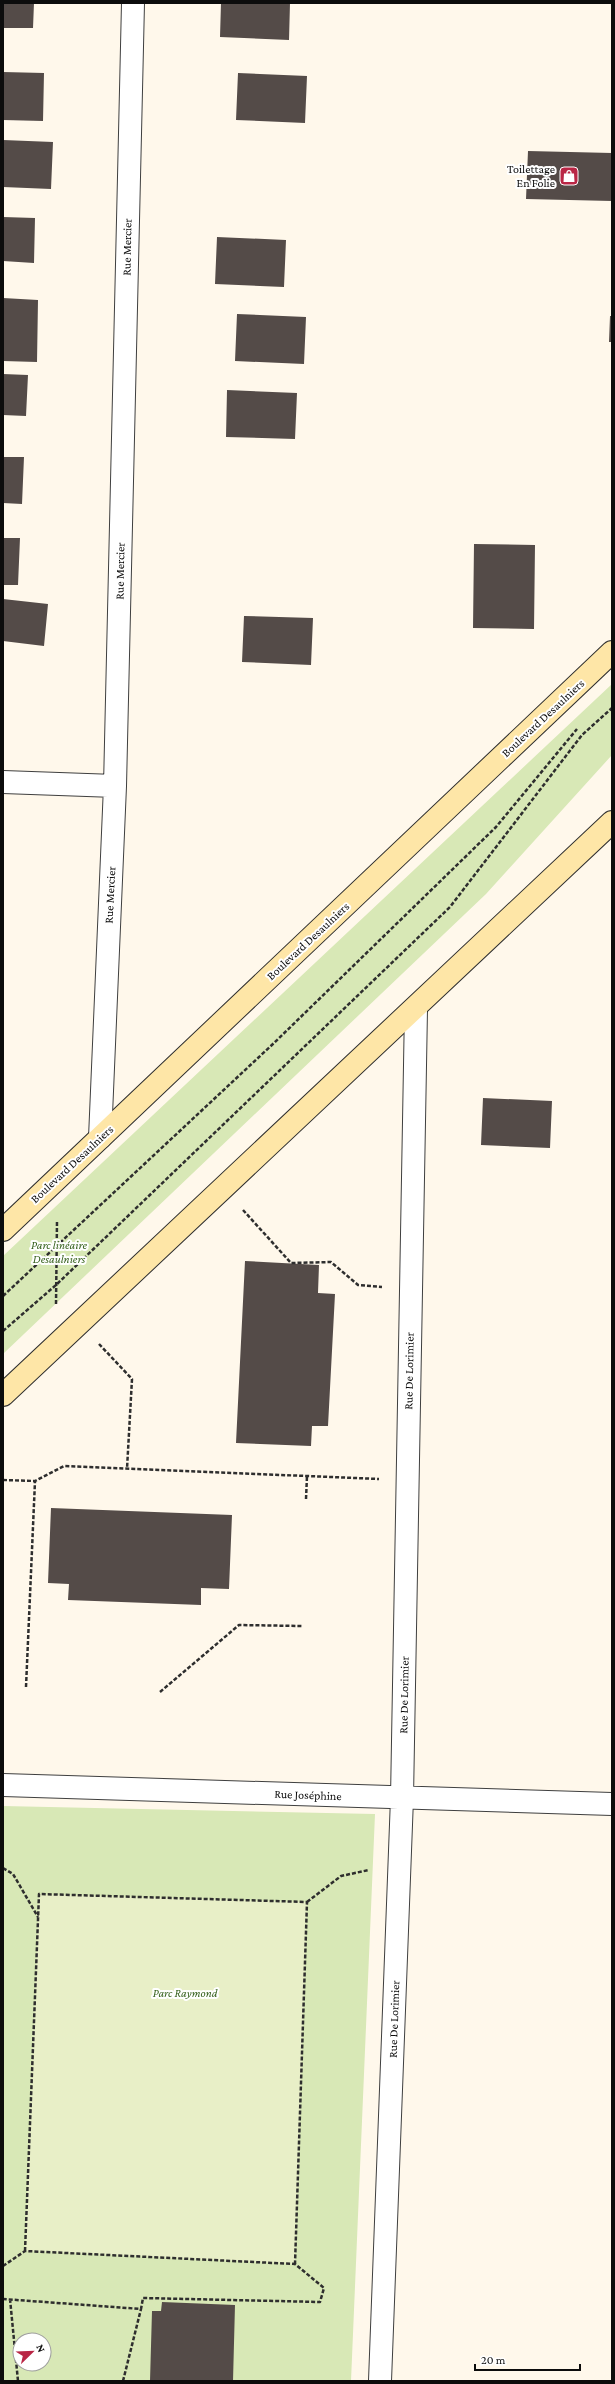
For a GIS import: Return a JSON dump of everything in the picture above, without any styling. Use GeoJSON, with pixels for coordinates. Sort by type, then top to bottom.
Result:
{"type":"FeatureCollection","features":[{"type":"Feature","properties":{"kind":"street","name":"Rue Mercier"},"geometry":{"type":"LineString","coordinates":[[100,1138],[115,786],[133,3]]}},
{"type":"Feature","properties":{"kind":"street","name":"Boulevard Desaulniers"},"geometry":{"type":"LineString","coordinates":[[3,1230],[612,652]]}},
{"type":"Feature","properties":{"kind":"street"},"geometry":{"type":"LineString","coordinates":[[3,782],[115,786]]}},
{"type":"Feature","properties":{"kind":"street"},"geometry":{"type":"LineString","coordinates":[[3,1395],[224,1189],[612,822]]}},
{"type":"Feature","properties":{"kind":"street","name":"Rue De Lorimier"},"geometry":{"type":"LineString","coordinates":[[380,2381],[402,1798],[416,1008]]}},
{"type":"Feature","properties":{"kind":"street","name":"Rue Joséphine"},"geometry":{"type":"LineString","coordinates":[[3,1785],[612,1804]]}},
{"type":"Feature","properties":{"kind":"path"},"geometry":{"type":"LineString","coordinates":[[3,1331],[56,1284],[450,907],[582,735],[612,708]]}},
{"type":"Feature","properties":{"kind":"path"},"geometry":{"type":"LineString","coordinates":[[3,1296],[274,1043],[496,827],[580,725]]}},
{"type":"Feature","properties":{"kind":"path"},"geometry":{"type":"LineString","coordinates":[[57,1178],[57,1345]]}},
{"type":"Feature","properties":{"kind":"path"},"geometry":{"type":"LineString","coordinates":[[224,1189],[291,1263],[331,1262],[358,1285],[411,1290]]}},
{"type":"Feature","properties":{"kind":"path"},"geometry":{"type":"LineString","coordinates":[[80,1324],[132,1379],[127,1468]]}},
{"type":"Feature","properties":{"kind":"path"},"geometry":{"type":"LineString","coordinates":[[3,1480],[35,1481],[64,1466],[407,1480]]}},
{"type":"Feature","properties":{"kind":"path"},"geometry":{"type":"LineString","coordinates":[[306,1476],[306,1499]]}},
{"type":"Feature","properties":{"kind":"path"},"geometry":{"type":"LineString","coordinates":[[26,1687],[35,1481]]}},
{"type":"Feature","properties":{"kind":"path"},"geometry":{"type":"LineString","coordinates":[[160,1692],[239,1625],[303,1626]]}},
{"type":"Feature","properties":{"kind":"path"},"geometry":{"type":"LineString","coordinates":[[25,2251],[39,1894],[308,1902],[341,1876],[400,1863]]}},
{"type":"Feature","properties":{"kind":"path"},"geometry":{"type":"LineString","coordinates":[[3,1868],[13,1874],[38,1917]]}},
{"type":"Feature","properties":{"kind":"path"},"geometry":{"type":"LineString","coordinates":[[295,2264],[308,1902]]}},
{"type":"Feature","properties":{"kind":"path"},"geometry":{"type":"LineString","coordinates":[[3,2266],[25,2251],[295,2264],[324,2288],[320,2302],[143,2298],[123,2381]]}},
{"type":"Feature","properties":{"kind":"path"},"geometry":{"type":"LineString","coordinates":[[3,2299],[141,2309]]}},
{"type":"Feature","properties":{"kind":"path"},"geometry":{"type":"LineString","coordinates":[[10,2299],[18,2381]]}},
{"type":"Feature","properties":{"kind":"green space","name":"Parc linéaire Desaulniers"},"geometry":{"type":"Polygon","coordinates":[[[612,684],[612,755],[486,894],[3,1354],[3,1256],[612,684]]]}},
{"type":"Feature","properties":{"kind":"green space","name":"Parc Raymond"},"geometry":{"type":"Polygon","coordinates":[[[3,1806],[375,1814],[351,2381],[3,2381],[3,1806]]]}},
{"type":"Feature","properties":{"kind":"green space"},"geometry":{"type":"Polygon","coordinates":[[[39,1894],[307,1902],[295,2264],[25,2251],[39,1894]]]}},
{"type":"Feature","properties":{"kind":"building"},"geometry":{"type":"Polygon","coordinates":[[[3,3],[34,3],[33,28],[3,28],[3,3]]]}},
{"type":"Feature","properties":{"kind":"building"},"geometry":{"type":"Polygon","coordinates":[[[221,3],[290,3],[289,40],[220,37],[221,3]]]}},
{"type":"Feature","properties":{"kind":"building"},"geometry":{"type":"Polygon","coordinates":[[[3,72],[44,73],[43,121],[3,120],[3,72]]]}},
{"type":"Feature","properties":{"kind":"building"},"geometry":{"type":"Polygon","coordinates":[[[238,73],[307,76],[305,123],[236,120],[238,73]]]}},
{"type":"Feature","properties":{"kind":"building"},"geometry":{"type":"Polygon","coordinates":[[[3,140],[53,142],[51,189],[3,187],[3,140]]]}},
{"type":"Feature","properties":{"kind":"building","name":"Toilettage En Folie"},"geometry":{"type":"Polygon","coordinates":[[[528,151],[612,153],[612,201],[526,199],[528,151]]]}},
{"type":"Feature","properties":{"kind":"building"},"geometry":{"type":"Polygon","coordinates":[[[3,217],[35,218],[34,263],[3,261],[3,217]]]}},
{"type":"Feature","properties":{"kind":"building"},"geometry":{"type":"Polygon","coordinates":[[[217,237],[286,240],[284,287],[215,284],[217,237]]]}},
{"type":"Feature","properties":{"kind":"building"},"geometry":{"type":"Polygon","coordinates":[[[3,298],[38,300],[37,362],[3,361],[3,298]]]}},
{"type":"Feature","properties":{"kind":"building"},"geometry":{"type":"Polygon","coordinates":[[[237,314],[306,317],[304,364],[235,361],[237,314]]]}},
{"type":"Feature","properties":{"kind":"building"},"geometry":{"type":"Polygon","coordinates":[[[610,316],[612,316],[612,342],[609,342],[610,316]]]}},
{"type":"Feature","properties":{"kind":"building"},"geometry":{"type":"Polygon","coordinates":[[[3,374],[28,375],[26,416],[3,415],[3,374]]]}},
{"type":"Feature","properties":{"kind":"building"},"geometry":{"type":"Polygon","coordinates":[[[227,390],[297,393],[295,439],[226,437],[227,390]]]}},
{"type":"Feature","properties":{"kind":"building"},"geometry":{"type":"Polygon","coordinates":[[[3,457],[24,457],[22,504],[3,503],[3,457]]]}},
{"type":"Feature","properties":{"kind":"building"},"geometry":{"type":"Polygon","coordinates":[[[3,538],[20,538],[18,585],[3,585],[3,538]]]}},
{"type":"Feature","properties":{"kind":"building"},"geometry":{"type":"Polygon","coordinates":[[[474,544],[535,545],[534,629],[473,628],[474,544]]]}},
{"type":"Feature","properties":{"kind":"building"},"geometry":{"type":"Polygon","coordinates":[[[3,599],[48,604],[44,646],[3,641],[3,599]]]}},
{"type":"Feature","properties":{"kind":"building"},"geometry":{"type":"Polygon","coordinates":[[[244,616],[313,618],[311,665],[242,662],[244,616]]]}},
{"type":"Feature","properties":{"kind":"building"},"geometry":{"type":"Polygon","coordinates":[[[483,1098],[552,1101],[550,1148],[481,1145],[483,1098]]]}},
{"type":"Feature","properties":{"kind":"building"},"geometry":{"type":"Polygon","coordinates":[[[245,1261],[319,1265],[318,1293],[335,1294],[328,1426],[312,1426],[311,1446],[236,1443],[245,1261]]]}},
{"type":"Feature","properties":{"kind":"building"},"geometry":{"type":"Polygon","coordinates":[[[51,1508],[232,1515],[229,1589],[201,1588],[201,1605],[68,1600],[69,1584],[48,1583],[51,1508]]]}},
{"type":"Feature","properties":{"kind":"building"},"geometry":{"type":"Polygon","coordinates":[[[162,2302],[235,2305],[233,2381],[150,2381],[152,2311],[161,2311],[162,2302]]]}},
{"type":"Feature","properties":{"kind":"place","name":"Toilettage En Folie"},"geometry":{"type":"Point","coordinates":[569,176]}}]}
